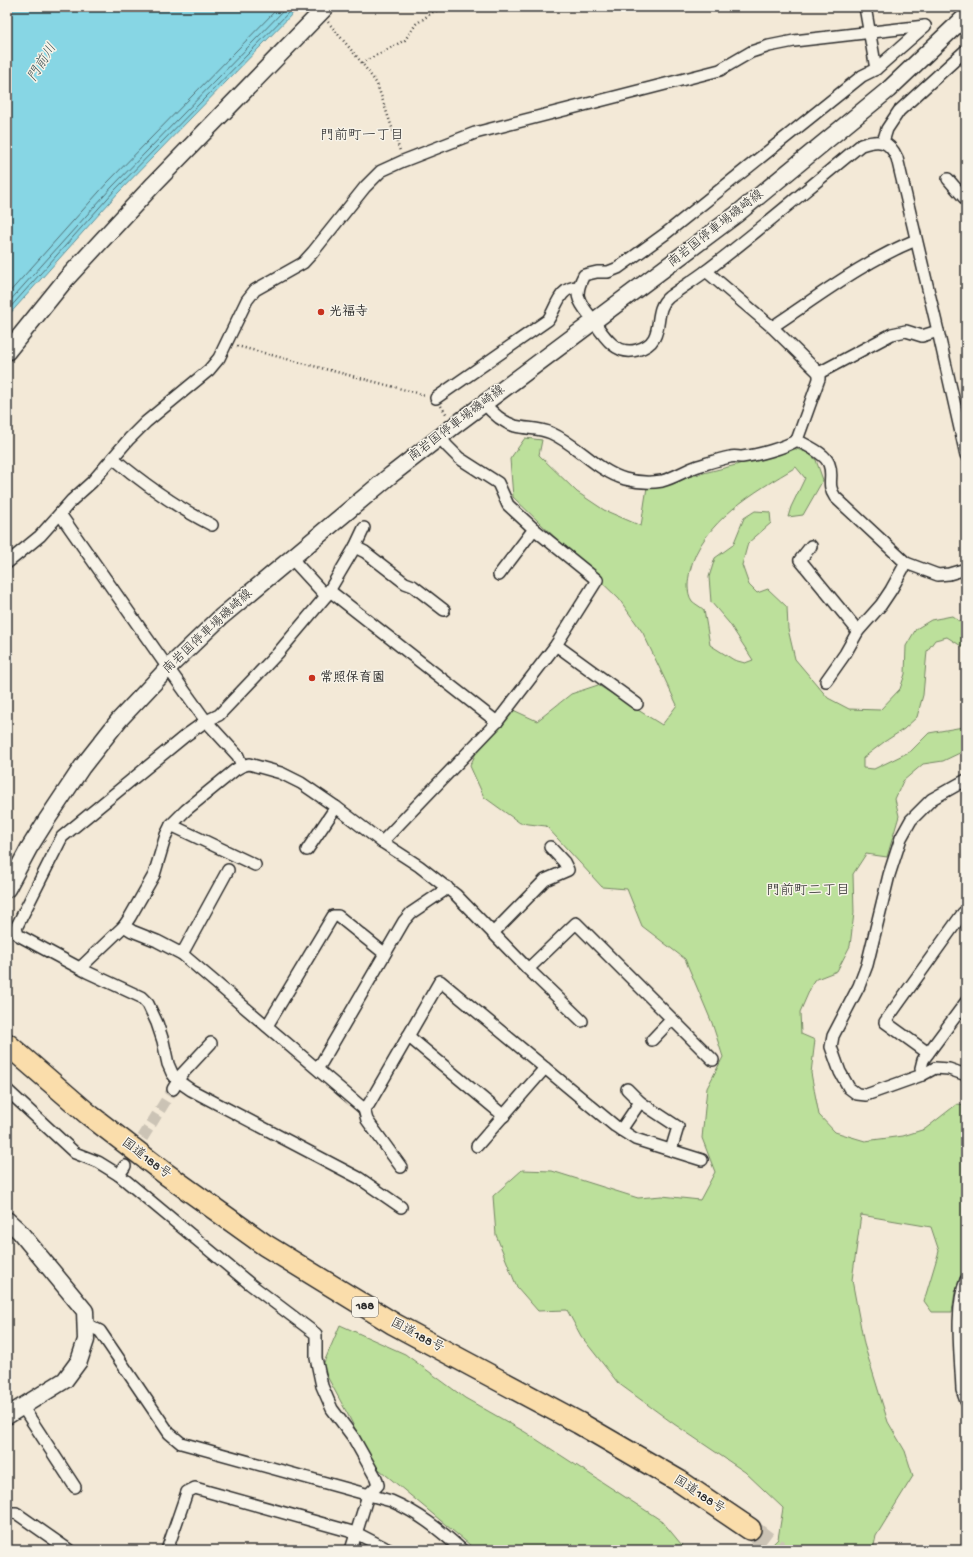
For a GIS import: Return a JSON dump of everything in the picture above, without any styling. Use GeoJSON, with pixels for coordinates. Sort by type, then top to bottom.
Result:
{"type":"FeatureCollection","features":[{"type":"Feature","properties":{"kind":"highway","name":"国道188号"},"geometry":{"type":"LineString","coordinates":[[7,1044],[88,1114],[166,1174],[265,1245],[394,1324],[573,1420],[673,1478],[750,1529]]}},
{"type":"Feature","properties":{"kind":"main road"},"geometry":{"type":"LineString","coordinates":[[7,352],[66,279],[154,184],[323,10]]}},
{"type":"Feature","properties":{"kind":"main road","name":"南岩国停車場磯崎線"},"geometry":{"type":"LineString","coordinates":[[7,889],[29,848],[82,767],[119,720],[168,668],[221,617],[390,475],[737,214],[888,90],[966,16]]}},
{"type":"Feature","properties":{"kind":"main road"},"geometry":{"type":"LineString","coordinates":[[7,1220],[19,1231],[86,1311],[86,1340],[79,1361],[65,1380],[7,1416]]}},
{"type":"Feature","properties":{"kind":"street"},"geometry":{"type":"LineString","coordinates":[[865,7],[876,69]]}},
{"type":"Feature","properties":{"kind":"street"},"geometry":{"type":"LineString","coordinates":[[7,563],[40,536],[72,500],[92,482],[129,439],[146,422],[209,370],[219,358],[239,313],[255,290],[303,263],[314,252],[365,187],[381,171],[475,133],[720,70],[752,52],[770,46],[870,32],[925,26],[876,69],[862,76],[665,234],[618,268],[608,272],[597,272],[584,275],[578,287],[578,295],[582,306],[615,347],[626,352],[637,351],[647,346],[657,334],[659,313],[667,298],[706,271],[861,145],[871,142],[883,142],[892,148],[897,158],[966,455]]}},
{"type":"Feature","properties":{"kind":"street"},"geometry":{"type":"LineString","coordinates":[[883,142],[887,129],[899,111],[966,50]]}},
{"type":"Feature","properties":{"kind":"street"},"geometry":{"type":"LineString","coordinates":[[948,179],[966,200]]}},
{"type":"Feature","properties":{"kind":"street"},"geometry":{"type":"LineString","coordinates":[[772,327],[856,270],[880,256],[916,240]]}},
{"type":"Feature","properties":{"kind":"street"},"geometry":{"type":"LineString","coordinates":[[484,404],[494,416],[515,426],[543,430],[552,434],[610,472],[625,479],[637,481],[662,481],[697,466],[730,457],[743,457],[770,450],[797,440],[819,379],[819,373],[772,327],[706,271]]}},
{"type":"Feature","properties":{"kind":"street"},"geometry":{"type":"LineString","coordinates":[[436,398],[548,320],[564,291],[570,287],[578,287]]}},
{"type":"Feature","properties":{"kind":"street"},"geometry":{"type":"LineString","coordinates":[[819,373],[892,334],[906,331],[922,336],[938,331]]}},
{"type":"Feature","properties":{"kind":"street"},"geometry":{"type":"LineString","coordinates":[[382,842],[497,722],[556,645],[596,580],[534,529],[508,505],[498,483],[459,458],[440,437]]}},
{"type":"Feature","properties":{"kind":"street"},"geometry":{"type":"LineString","coordinates":[[797,440],[822,455],[829,462],[829,486],[834,497],[906,563],[938,575],[949,574],[966,569]]}},
{"type":"Feature","properties":{"kind":"street"},"geometry":{"type":"LineString","coordinates":[[113,458],[149,487],[191,514],[212,525]]}},
{"type":"Feature","properties":{"kind":"street"},"geometry":{"type":"LineString","coordinates":[[60,514],[206,721],[238,756],[242,766]]}},
{"type":"Feature","properties":{"kind":"street"},"geometry":{"type":"LineString","coordinates":[[176,1085],[170,1069],[163,1041],[148,1004],[141,997],[80,968],[18,935],[16,928],[62,837],[185,736],[219,714],[233,701],[278,653],[328,593],[355,547],[364,528]]}},
{"type":"Feature","properties":{"kind":"street"},"geometry":{"type":"LineString","coordinates":[[499,575],[534,529]]}},
{"type":"Feature","properties":{"kind":"street"},"geometry":{"type":"LineString","coordinates":[[810,546],[800,560],[858,631]]}},
{"type":"Feature","properties":{"kind":"street"},"geometry":{"type":"LineString","coordinates":[[355,547],[364,552],[405,583],[413,586],[444,610]]}},
{"type":"Feature","properties":{"kind":"street"},"geometry":{"type":"LineString","coordinates":[[291,558],[328,593],[497,722]]}},
{"type":"Feature","properties":{"kind":"street"},"geometry":{"type":"LineString","coordinates":[[826,681],[845,654],[858,631],[882,605],[906,563]]}},
{"type":"Feature","properties":{"kind":"street"},"geometry":{"type":"LineString","coordinates":[[556,645],[637,704]]}},
{"type":"Feature","properties":{"kind":"street"},"geometry":{"type":"LineString","coordinates":[[80,968],[124,926],[154,875],[166,835],[172,825],[186,810],[242,766],[249,764],[287,776],[301,783],[336,807],[382,842],[419,866],[456,895],[528,969],[582,1021]]}},
{"type":"Feature","properties":{"kind":"street"},"geometry":{"type":"LineString","coordinates":[[966,780],[932,799],[911,820],[901,838],[889,875],[866,965],[859,986],[833,1036],[831,1047],[840,1072],[849,1088],[857,1094],[866,1095],[922,1075],[935,1068],[949,1069],[966,1075]]}},
{"type":"Feature","properties":{"kind":"street"},"geometry":{"type":"LineString","coordinates":[[307,850],[336,807]]}},
{"type":"Feature","properties":{"kind":"street"},"geometry":{"type":"LineString","coordinates":[[172,825],[255,865]]}},
{"type":"Feature","properties":{"kind":"street"},"geometry":{"type":"LineString","coordinates":[[493,933],[546,880],[568,870],[564,862],[550,847]]}},
{"type":"Feature","properties":{"kind":"street"},"geometry":{"type":"LineString","coordinates":[[182,954],[228,870]]}},
{"type":"Feature","properties":{"kind":"street"},"geometry":{"type":"LineString","coordinates":[[318,1068],[404,921],[411,913],[447,888]]}},
{"type":"Feature","properties":{"kind":"street"},"geometry":{"type":"LineString","coordinates":[[928,1053],[885,1022],[964,913],[966,915]]}},
{"type":"Feature","properties":{"kind":"street"},"geometry":{"type":"LineString","coordinates":[[267,1026],[333,916],[338,916],[384,953]]}},
{"type":"Feature","properties":{"kind":"street"},"geometry":{"type":"LineString","coordinates":[[528,969],[576,923],[713,1060]]}},
{"type":"Feature","properties":{"kind":"street"},"geometry":{"type":"LineString","coordinates":[[124,926],[132,931],[157,940],[182,954],[318,1068],[364,1109],[367,1120],[401,1167]]}},
{"type":"Feature","properties":{"kind":"street"},"geometry":{"type":"LineString","coordinates":[[364,1109],[369,1104],[440,981],[621,1130],[635,1139],[702,1160]]}},
{"type":"Feature","properties":{"kind":"street"},"geometry":{"type":"LineString","coordinates":[[922,1075],[921,1068],[923,1060],[966,1002]]}},
{"type":"Feature","properties":{"kind":"street"},"geometry":{"type":"LineString","coordinates":[[652,1040],[672,1019]]}},
{"type":"Feature","properties":{"kind":"street"},"geometry":{"type":"LineString","coordinates":[[408,1036],[504,1116]]}},
{"type":"Feature","properties":{"kind":"street"},"geometry":{"type":"LineString","coordinates":[[176,1085],[182,1074],[211,1043]]}},
{"type":"Feature","properties":{"kind":"street"},"geometry":{"type":"LineString","coordinates":[[476,1146],[545,1068]]}},
{"type":"Feature","properties":{"kind":"street"},"geometry":{"type":"LineString","coordinates":[[176,1085],[191,1090],[359,1178],[401,1207]]}},
{"type":"Feature","properties":{"kind":"street"},"geometry":{"type":"LineString","coordinates":[[627,1089],[640,1102],[678,1126],[671,1150]]}},
{"type":"Feature","properties":{"kind":"street"},"geometry":{"type":"LineString","coordinates":[[7,1090],[75,1153],[122,1170],[250,1284],[316,1334],[316,1358],[322,1386],[332,1409],[353,1438],[376,1478],[378,1486],[368,1495],[351,1550]]}},
{"type":"Feature","properties":{"kind":"street"},"geometry":{"type":"LineString","coordinates":[[621,1130],[640,1102]]}},
{"type":"Feature","properties":{"kind":"street"},"geometry":{"type":"LineString","coordinates":[[966,1280],[959,1308],[962,1390],[966,1401]]}},
{"type":"Feature","properties":{"kind":"street"},"geometry":{"type":"LineString","coordinates":[[86,1324],[100,1331],[169,1433],[181,1443],[391,1501],[409,1509],[438,1529],[462,1550]]}},
{"type":"Feature","properties":{"kind":"street"},"geometry":{"type":"LineString","coordinates":[[22,1406],[75,1487]]}},
{"type":"Feature","properties":{"kind":"street"},"geometry":{"type":"LineString","coordinates":[[168,1550],[187,1492],[195,1488],[356,1533],[389,1550]]}},
{"type":"Feature","properties":{"kind":"street"},"geometry":{"type":"LineString","coordinates":[[7,1513],[16,1512],[67,1549]]}},
{"type":"Feature","properties":{"kind":"path"},"geometry":{"type":"LineString","coordinates":[[362,63],[405,40],[416,24],[433,12],[448,7]]}},
{"type":"Feature","properties":{"kind":"path"},"geometry":{"type":"LineString","coordinates":[[323,10],[377,84],[403,161]]}},
{"type":"Feature","properties":{"kind":"path"},"geometry":{"type":"LineString","coordinates":[[226,343],[436,398],[454,426]]}},
{"type":"Feature","properties":{"kind":"green space"},"geometry":{"type":"Polygon","coordinates":[[[525,438],[542,440],[539,455],[577,492],[604,510],[641,526],[647,487],[736,465],[789,447],[807,452],[816,460],[823,480],[803,515],[788,517],[791,507],[805,478],[796,467],[764,486],[732,510],[706,537],[696,553],[689,578],[688,590],[690,597],[692,601],[704,610],[710,645],[734,660],[745,663],[753,660],[729,623],[711,602],[709,577],[715,558],[733,545],[744,518],[755,511],[770,512],[771,523],[748,543],[742,565],[749,585],[757,593],[768,589],[787,607],[788,629],[795,659],[828,698],[849,709],[880,710],[900,689],[905,674],[906,646],[916,629],[931,620],[952,616],[966,626],[966,649],[947,637],[935,640],[927,651],[923,695],[917,717],[904,729],[863,758],[863,768],[874,769],[911,751],[929,733],[963,727],[966,729],[966,750],[943,761],[923,764],[903,781],[895,799],[899,816],[887,857],[866,854],[853,874],[854,913],[850,946],[837,971],[814,980],[800,1012],[801,1034],[815,1040],[811,1073],[819,1115],[835,1132],[865,1141],[903,1136],[925,1129],[957,1104],[966,1105],[966,1270],[955,1292],[952,1312],[932,1312],[924,1301],[939,1251],[931,1227],[861,1215],[852,1280],[864,1344],[888,1422],[905,1451],[913,1476],[876,1536],[873,1550],[767,1550],[778,1539],[783,1508],[745,1472],[674,1424],[618,1383],[581,1336],[567,1310],[538,1311],[517,1287],[496,1235],[493,1196],[522,1170],[552,1171],[638,1198],[662,1196],[700,1200],[715,1172],[702,1138],[707,1088],[723,1057],[712,1023],[685,959],[642,926],[627,889],[602,887],[546,826],[520,823],[484,797],[470,766],[480,744],[511,709],[537,721],[571,694],[598,685],[662,725],[677,705],[643,633],[619,599],[513,497],[510,459],[525,438]]]}},
{"type":"Feature","properties":{"kind":"green space"},"geometry":{"type":"Polygon","coordinates":[[[340,1325],[405,1354],[465,1398],[525,1432],[662,1521],[686,1550],[476,1550],[374,1465],[322,1367],[340,1325]]]}},
{"type":"Feature","properties":{"kind":"water","name":"門前川"},"geometry":{"type":"Polygon","coordinates":[[[7,7],[299,7],[118,193],[7,317],[7,7]]]}},
{"type":"Feature","properties":{"kind":"tunnel"},"geometry":{"type":"LineString","coordinates":[[125,1166],[173,1089]]}},
{"type":"Feature","properties":{"kind":"tunnel"},"geometry":{"type":"LineString","coordinates":[[750,1529],[778,1550]]}},
{"type":"Feature","properties":{"kind":"place","name":"光福寺"},"geometry":{"type":"Point","coordinates":[321,312]}},
{"type":"Feature","properties":{"kind":"place","name":"常照保育園"},"geometry":{"type":"Point","coordinates":[312,678]}},
{"type":"Feature","properties":{"kind":"district","name":"門前町一丁目"},"geometry":{"type":"Point","coordinates":[362,136]}},
{"type":"Feature","properties":{"kind":"district","name":"門前町二丁目"},"geometry":{"type":"Point","coordinates":[808,891]}}]}
